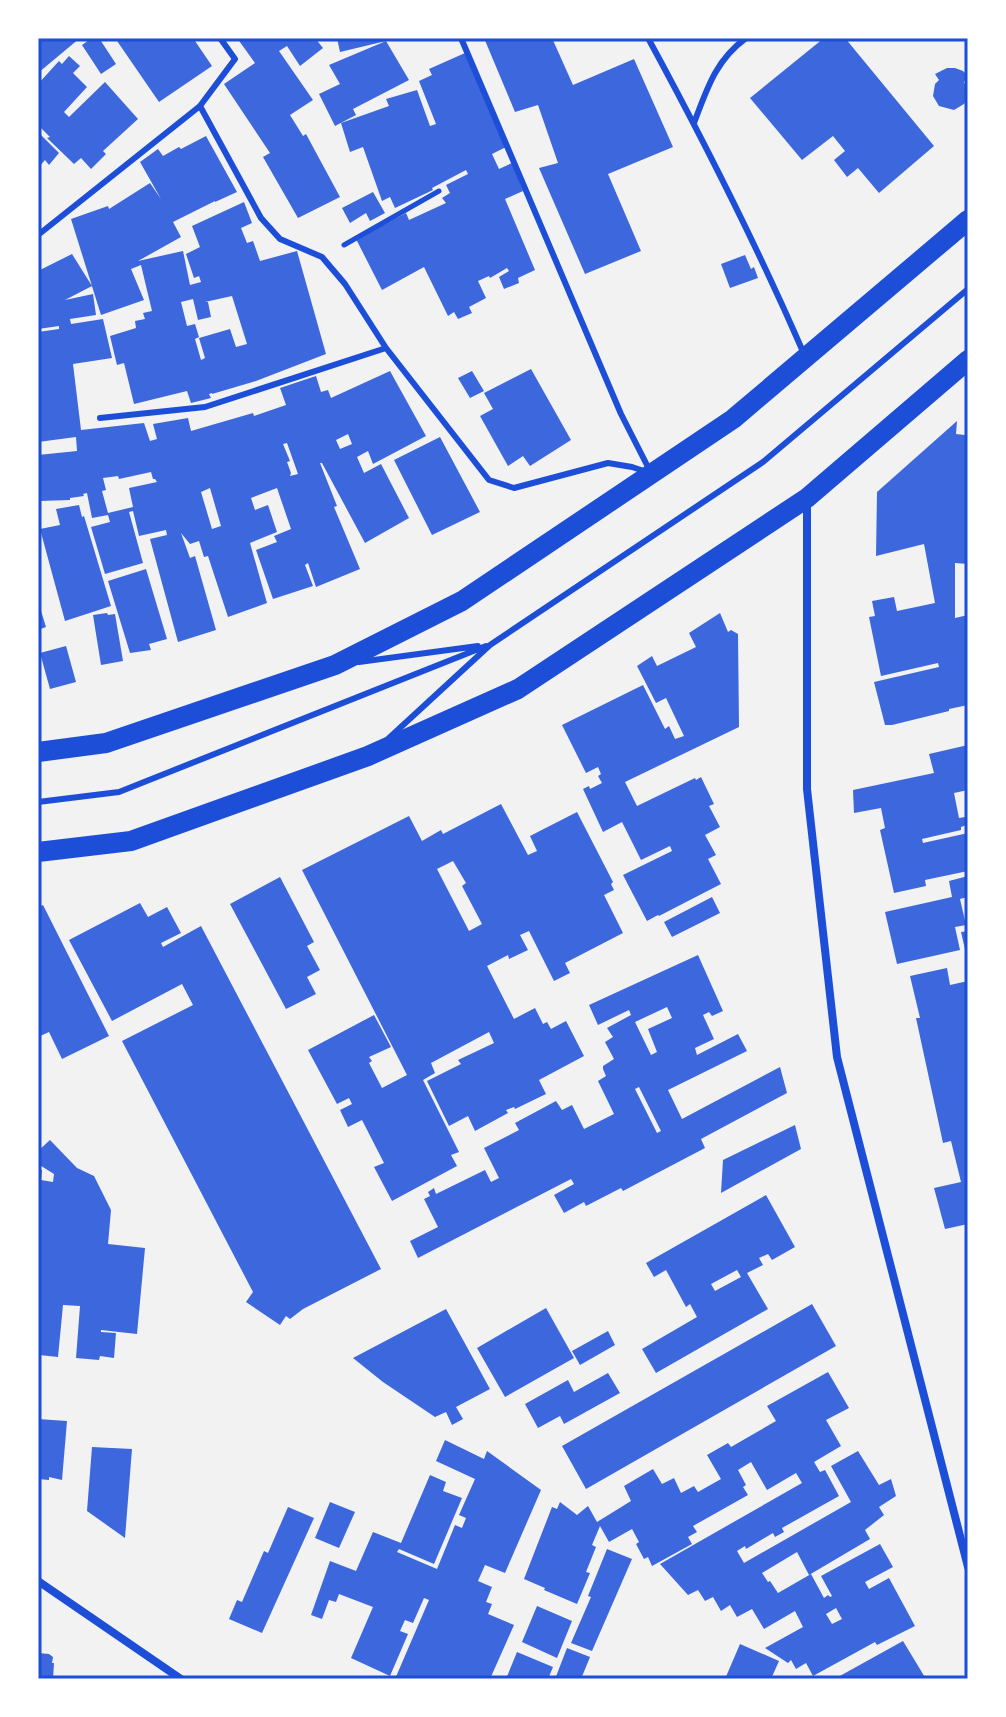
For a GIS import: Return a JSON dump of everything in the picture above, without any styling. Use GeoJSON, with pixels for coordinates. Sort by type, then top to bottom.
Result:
{"type":"FeatureCollection","features":[{"type":"Feature","properties":{"kind":"main road"},"geometry":{"type":"LineString","coordinates":[[38,752],[106,743],[335,665],[462,601],[733,419],[968,220]]}},
{"type":"Feature","properties":{"kind":"main road"},"geometry":{"type":"LineString","coordinates":[[38,852],[131,841],[368,756],[518,689],[807,498],[968,360]]}},
{"type":"Feature","properties":{"kind":"street"},"geometry":{"type":"LineString","coordinates":[[807,498],[807,789],[837,1057],[968,1567]]}},
{"type":"Feature","properties":{"kind":"street"},"geometry":{"type":"LineString","coordinates":[[38,1581],[181,1679]]}},
{"type":"Feature","properties":{"kind":"lane"},"geometry":{"type":"LineString","coordinates":[[38,235],[200,106],[235,59],[220,38]]}},
{"type":"Feature","properties":{"kind":"lane"},"geometry":{"type":"LineString","coordinates":[[461,38],[621,414],[651,474]]}},
{"type":"Feature","properties":{"kind":"lane"},"geometry":{"type":"LineString","coordinates":[[648,38],[775,287],[805,357]]}},
{"type":"Feature","properties":{"kind":"lane"},"geometry":{"type":"LineString","coordinates":[[694,123],[719,64],[746,38]]}},
{"type":"Feature","properties":{"kind":"lane"},"geometry":{"type":"LineString","coordinates":[[200,106],[261,218],[280,239],[322,257],[345,284],[386,348],[489,480],[514,488],[608,463],[651,474]]}},
{"type":"Feature","properties":{"kind":"lane"},"geometry":{"type":"LineString","coordinates":[[368,756],[490,645],[763,462],[968,289]]}},
{"type":"Feature","properties":{"kind":"lane"},"geometry":{"type":"LineString","coordinates":[[100,418],[205,407],[386,348]]}},
{"type":"Feature","properties":{"kind":"lane"},"geometry":{"type":"LineString","coordinates":[[335,665],[490,645]]}},
{"type":"Feature","properties":{"kind":"lane"},"geometry":{"type":"LineString","coordinates":[[38,802],[119,792],[490,645]]}},
{"type":"Feature","properties":{"kind":"path"},"geometry":{"type":"LineString","coordinates":[[322,257],[439,191]]}},
{"type":"Feature","properties":{"kind":"building"},"geometry":{"type":"Polygon","coordinates":[[[38,38],[80,38],[38,73],[38,38]]]}},
{"type":"Feature","properties":{"kind":"building"},"geometry":{"type":"Polygon","coordinates":[[[92,38],[99,38],[116,64],[101,74],[82,45],[92,38]]]}},
{"type":"Feature","properties":{"kind":"building"},"geometry":{"type":"Polygon","coordinates":[[[115,38],[193,38],[212,66],[159,102],[115,38]]]}},
{"type":"Feature","properties":{"kind":"building"},"geometry":{"type":"Polygon","coordinates":[[[237,38],[315,38],[323,48],[300,66],[287,46],[279,51],[313,100],[290,115],[303,136],[306,134],[340,197],[298,218],[263,157],[270,153],[224,84],[255,63],[237,38]]]}},
{"type":"Feature","properties":{"kind":"building"},"geometry":{"type":"Polygon","coordinates":[[[337,38],[392,38],[340,52],[337,38]]]}},
{"type":"Feature","properties":{"kind":"building"},"geometry":{"type":"Polygon","coordinates":[[[484,38],[552,38],[573,85],[634,59],[673,147],[608,174],[641,251],[585,274],[539,168],[558,163],[538,105],[515,112],[484,38]]]}},
{"type":"Feature","properties":{"kind":"building"},"geometry":{"type":"Polygon","coordinates":[[[824,38],[845,38],[934,146],[879,193],[858,168],[847,177],[834,160],[845,151],[833,136],[802,160],[750,98],[824,38]]]}},
{"type":"Feature","properties":{"kind":"building"},"geometry":{"type":"Polygon","coordinates":[[[386,41],[409,80],[353,109],[356,115],[335,126],[319,94],[340,84],[329,65],[386,41]]]}},
{"type":"Feature","properties":{"kind":"building"},"geometry":{"type":"Polygon","coordinates":[[[465,53],[506,147],[492,154],[499,169],[512,163],[523,191],[505,199],[535,270],[518,278],[519,283],[504,289],[499,277],[509,271],[507,268],[478,281],[486,298],[469,307],[472,313],[458,319],[454,312],[448,316],[424,267],[382,290],[356,239],[406,213],[409,220],[446,203],[442,198],[450,193],[446,185],[468,174],[466,170],[395,208],[390,197],[382,201],[363,147],[350,152],[341,123],[389,106],[386,99],[417,90],[430,126],[436,124],[419,81],[432,75],[429,69],[465,53]]]}},
{"type":"Feature","properties":{"kind":"building"},"geometry":{"type":"Polygon","coordinates":[[[69,56],[80,66],[73,73],[87,87],[64,112],[69,117],[105,82],[138,119],[103,151],[106,154],[91,169],[81,158],[74,164],[38,125],[38,84],[59,61],[62,64],[69,56]]]}},
{"type":"Feature","properties":{"kind":"building"},"geometry":{"type":"Polygon","coordinates":[[[947,68],[963,71],[968,76],[964,82],[967,99],[954,110],[939,106],[933,96],[939,80],[935,74],[947,68]]]}},
{"type":"Feature","properties":{"kind":"building"},"geometry":{"type":"Polygon","coordinates":[[[38,132],[59,153],[49,165],[45,160],[38,168],[38,132]]]}},
{"type":"Feature","properties":{"kind":"building"},"geometry":{"type":"Polygon","coordinates":[[[206,136],[237,192],[173,222],[181,237],[138,261],[183,251],[190,285],[201,282],[199,276],[194,278],[186,254],[200,247],[192,226],[244,202],[252,223],[241,228],[247,243],[253,241],[260,261],[297,251],[326,354],[256,381],[209,394],[211,398],[191,403],[187,391],[134,404],[124,363],[117,365],[110,336],[136,328],[135,321],[145,319],[143,313],[152,311],[141,265],[131,269],[144,300],[101,315],[71,219],[108,206],[109,209],[150,183],[161,199],[140,162],[158,149],[163,156],[179,147],[181,149],[206,136]],[[232,296],[205,302],[208,302],[211,317],[198,320],[193,299],[181,302],[187,326],[195,324],[199,337],[195,339],[201,360],[205,358],[199,338],[230,329],[236,347],[247,344],[232,296]]]}},
{"type":"Feature","properties":{"kind":"building"},"geometry":{"type":"Polygon","coordinates":[[[373,192],[385,213],[370,221],[366,213],[350,223],[342,208],[373,192]]]}},
{"type":"Feature","properties":{"kind":"building"},"geometry":{"type":"Polygon","coordinates":[[[72,254],[92,286],[65,300],[93,294],[96,315],[70,319],[71,324],[103,319],[112,358],[73,364],[81,430],[144,423],[150,441],[157,439],[153,424],[188,418],[191,431],[286,405],[280,388],[316,376],[321,392],[328,390],[331,398],[390,371],[426,436],[373,464],[368,451],[357,457],[364,473],[381,464],[409,518],[365,543],[320,463],[337,506],[334,507],[360,569],[316,587],[308,563],[305,565],[313,586],[273,599],[256,550],[277,542],[274,536],[291,529],[277,488],[251,498],[255,510],[268,505],[277,532],[250,543],[267,603],[228,617],[208,556],[204,557],[199,541],[190,544],[181,533],[190,558],[195,556],[216,630],[178,642],[150,539],[167,535],[166,530],[139,536],[133,511],[129,512],[143,563],[105,574],[91,527],[110,522],[108,515],[92,518],[87,493],[70,500],[40,501],[38,455],[77,451],[76,437],[38,442],[38,332],[59,329],[59,326],[38,329],[38,271],[72,254]],[[348,434],[336,440],[340,449],[352,444],[348,434]],[[287,443],[283,444],[290,461],[287,462],[290,476],[298,474],[287,443]],[[151,472],[119,479],[118,476],[103,478],[106,490],[102,491],[108,513],[133,507],[129,488],[157,482],[151,472]],[[210,488],[201,492],[212,529],[221,526],[210,488]]]}},
{"type":"Feature","properties":{"kind":"building"},"geometry":{"type":"Polygon","coordinates":[[[745,255],[758,278],[730,288],[721,264],[745,255]]]}},
{"type":"Feature","properties":{"kind":"building"},"geometry":{"type":"Polygon","coordinates":[[[531,369],[571,440],[530,466],[523,456],[508,466],[480,416],[493,409],[484,393],[531,369]]]}},
{"type":"Feature","properties":{"kind":"building"},"geometry":{"type":"Polygon","coordinates":[[[472,371],[484,391],[470,398],[458,378],[472,371]]]}},
{"type":"Feature","properties":{"kind":"building"},"geometry":{"type":"Polygon","coordinates":[[[957,421],[956,434],[965,435],[965,428],[968,428],[968,564],[955,563],[955,618],[968,615],[968,705],[885,725],[874,682],[939,667],[938,663],[881,676],[869,617],[875,616],[872,601],[894,597],[897,611],[935,603],[924,544],[876,556],[877,492],[957,421]]]}},
{"type":"Feature","properties":{"kind":"building"},"geometry":{"type":"Polygon","coordinates":[[[440,437],[480,512],[432,535],[394,460],[440,437]]]}},
{"type":"Feature","properties":{"kind":"building"},"geometry":{"type":"Polygon","coordinates":[[[79,505],[111,606],[65,621],[40,529],[60,525],[56,509],[79,505]]]}},
{"type":"Feature","properties":{"kind":"building"},"geometry":{"type":"Polygon","coordinates":[[[146,569],[167,639],[149,644],[151,650],[130,653],[108,581],[146,569]]]}},
{"type":"Feature","properties":{"kind":"building"},"geometry":{"type":"Polygon","coordinates":[[[38,601],[46,627],[38,630],[38,601]]]}},
{"type":"Feature","properties":{"kind":"building"},"geometry":{"type":"Polygon","coordinates":[[[720,613],[728,632],[731,630],[738,634],[739,727],[625,782],[637,806],[701,777],[714,804],[709,806],[720,827],[705,835],[716,855],[708,859],[721,884],[647,921],[623,875],[672,851],[670,846],[641,860],[622,822],[603,832],[583,789],[602,783],[598,776],[601,774],[598,767],[586,773],[562,725],[643,685],[665,729],[669,726],[675,739],[684,736],[666,698],[656,703],[637,666],[652,656],[657,666],[696,647],[689,633],[720,613]]]}},
{"type":"Feature","properties":{"kind":"building"},"geometry":{"type":"Polygon","coordinates":[[[115,614],[123,661],[101,665],[93,615],[115,614]]]}},
{"type":"Feature","properties":{"kind":"building"},"geometry":{"type":"Polygon","coordinates":[[[66,646],[76,682],[50,689],[40,653],[66,646]]]}},
{"type":"Feature","properties":{"kind":"building"},"geometry":{"type":"Polygon","coordinates":[[[968,745],[968,790],[954,793],[959,818],[965,817],[967,825],[961,830],[922,839],[923,843],[968,833],[968,871],[925,880],[926,886],[894,893],[880,830],[885,828],[881,808],[854,813],[853,790],[934,773],[929,754],[968,745]]]}},
{"type":"Feature","properties":{"kind":"building"},"geometry":{"type":"Polygon","coordinates":[[[501,804],[528,855],[537,851],[530,836],[577,812],[613,882],[614,890],[604,895],[623,933],[565,963],[570,973],[554,981],[529,931],[520,935],[528,950],[509,959],[508,955],[487,966],[514,1019],[535,1008],[543,1024],[547,1022],[551,1029],[566,1021],[584,1056],[539,1080],[546,1094],[515,1109],[506,1110],[508,1113],[475,1131],[468,1116],[449,1126],[427,1081],[461,1064],[458,1060],[494,1043],[489,1032],[431,1063],[435,1073],[423,1080],[459,1152],[451,1155],[457,1166],[392,1201],[374,1167],[384,1163],[362,1120],[348,1127],[340,1110],[352,1104],[349,1098],[337,1104],[308,1050],[374,1015],[391,1047],[369,1057],[382,1088],[407,1075],[302,870],[409,816],[422,841],[441,830],[443,834],[501,804]],[[453,861],[437,869],[469,931],[482,924],[462,886],[466,883],[453,861]]]}},
{"type":"Feature","properties":{"kind":"building"},"geometry":{"type":"Polygon","coordinates":[[[968,876],[968,897],[960,899],[966,925],[955,927],[960,950],[897,964],[885,912],[952,897],[949,881],[968,876]]]}},
{"type":"Feature","properties":{"kind":"building"},"geometry":{"type":"Polygon","coordinates":[[[280,877],[314,942],[307,946],[320,970],[307,977],[316,994],[286,1009],[230,904],[280,877]]]}},
{"type":"Feature","properties":{"kind":"building"},"geometry":{"type":"Polygon","coordinates":[[[712,897],[720,913],[672,937],[664,922],[712,897]]]}},
{"type":"Feature","properties":{"kind":"building"},"geometry":{"type":"Polygon","coordinates":[[[140,903],[148,917],[167,907],[181,933],[161,943],[163,947],[201,926],[381,1269],[303,1309],[290,1319],[286,1316],[280,1325],[246,1302],[253,1292],[122,1041],[193,1005],[182,984],[112,1021],[69,940],[140,903]]]}},
{"type":"Feature","properties":{"kind":"building"},"geometry":{"type":"Polygon","coordinates":[[[43,905],[109,1036],[62,1059],[49,1032],[38,1037],[38,907],[43,905]]]}},
{"type":"Feature","properties":{"kind":"building"},"geometry":{"type":"Polygon","coordinates":[[[968,931],[968,957],[967,958],[961,932],[968,931]]]}},
{"type":"Feature","properties":{"kind":"building"},"geometry":{"type":"Polygon","coordinates":[[[698,955],[723,1011],[712,1016],[709,1012],[703,1015],[714,1039],[695,1048],[697,1055],[738,1034],[747,1051],[668,1090],[682,1119],[780,1067],[787,1093],[701,1139],[705,1148],[623,1191],[621,1188],[586,1206],[584,1202],[564,1213],[554,1195],[574,1184],[571,1179],[418,1258],[410,1241],[438,1227],[424,1199],[430,1196],[428,1192],[434,1188],[436,1194],[485,1170],[491,1182],[499,1178],[484,1148],[519,1130],[515,1123],[556,1101],[562,1110],[572,1105],[584,1129],[614,1114],[598,1081],[606,1076],[603,1066],[614,1059],[605,1042],[613,1037],[607,1028],[631,1015],[629,1010],[598,1025],[589,1005],[698,955]],[[667,1007],[635,1022],[651,1055],[657,1052],[648,1029],[672,1018],[667,1007]],[[639,1087],[635,1089],[657,1133],[661,1131],[639,1087]]]}},
{"type":"Feature","properties":{"kind":"building"},"geometry":{"type":"Polygon","coordinates":[[[947,968],[950,985],[968,981],[968,1224],[945,1229],[934,1188],[961,1182],[951,1141],[943,1143],[910,976],[947,968]]]}},
{"type":"Feature","properties":{"kind":"building"},"geometry":{"type":"Polygon","coordinates":[[[795,1125],[801,1149],[721,1193],[723,1160],[795,1125]]]}},
{"type":"Feature","properties":{"kind":"building"},"geometry":{"type":"Polygon","coordinates":[[[50,1140],[77,1168],[94,1176],[111,1210],[108,1244],[145,1248],[137,1334],[101,1330],[116,1333],[114,1358],[76,1358],[80,1306],[63,1305],[58,1357],[39,1355],[38,1170],[42,1170],[41,1180],[53,1182],[54,1174],[38,1164],[38,1151],[50,1140]]]}},
{"type":"Feature","properties":{"kind":"building"},"geometry":{"type":"Polygon","coordinates":[[[766,1195],[795,1247],[772,1260],[768,1254],[759,1258],[763,1265],[747,1273],[768,1309],[656,1373],[642,1349],[697,1317],[690,1304],[686,1307],[666,1270],[654,1277],[646,1263],[766,1195]],[[737,1270],[711,1284],[715,1291],[741,1277],[737,1270]]]}},
{"type":"Feature","properties":{"kind":"building"},"geometry":{"type":"Polygon","coordinates":[[[812,1304],[836,1346],[586,1489],[562,1446],[812,1304]]]}},
{"type":"Feature","properties":{"kind":"building"},"geometry":{"type":"Polygon","coordinates":[[[546,1308],[574,1358],[505,1397],[477,1348],[546,1308]]]}},
{"type":"Feature","properties":{"kind":"building"},"geometry":{"type":"Polygon","coordinates":[[[446,1309],[490,1389],[456,1407],[463,1419],[452,1425],[446,1412],[435,1417],[353,1358],[446,1309]]]}},
{"type":"Feature","properties":{"kind":"building"},"geometry":{"type":"Polygon","coordinates":[[[608,1331],[615,1345],[580,1365],[572,1351],[608,1331]]]}},
{"type":"Feature","properties":{"kind":"building"},"geometry":{"type":"Polygon","coordinates":[[[828,1372],[849,1408],[826,1420],[841,1446],[814,1462],[820,1472],[825,1470],[839,1496],[782,1528],[784,1532],[775,1537],[773,1533],[737,1551],[744,1563],[851,1502],[831,1466],[858,1451],[879,1485],[891,1479],[896,1496],[879,1507],[884,1515],[865,1530],[870,1539],[809,1575],[797,1552],[762,1573],[778,1593],[811,1574],[824,1598],[830,1597],[821,1576],[880,1544],[893,1567],[865,1582],[869,1589],[889,1578],[915,1626],[877,1645],[875,1642],[813,1676],[806,1663],[796,1669],[791,1660],[788,1663],[765,1648],[803,1627],[795,1611],[764,1629],[752,1609],[737,1617],[730,1605],[721,1611],[713,1597],[705,1601],[698,1590],[688,1595],[660,1564],[802,1483],[796,1473],[767,1490],[751,1462],[738,1470],[748,1495],[693,1526],[697,1532],[688,1537],[692,1544],[652,1566],[648,1557],[644,1559],[632,1529],[609,1542],[600,1526],[586,1572],[590,1573],[577,1604],[524,1579],[552,1507],[557,1509],[560,1502],[577,1515],[588,1506],[597,1522],[631,1501],[624,1486],[653,1469],[662,1484],[674,1478],[681,1493],[694,1486],[698,1492],[721,1479],[707,1455],[728,1443],[731,1447],[776,1421],[767,1406],[828,1372]],[[836,1608],[826,1614],[832,1624],[842,1619],[836,1608]]]}},
{"type":"Feature","properties":{"kind":"building"},"geometry":{"type":"Polygon","coordinates":[[[608,1373],[620,1393],[564,1424],[560,1416],[538,1428],[525,1404],[568,1380],[574,1392],[608,1373]]]}},
{"type":"Feature","properties":{"kind":"building"},"geometry":{"type":"Polygon","coordinates":[[[38,1419],[67,1421],[62,1480],[49,1477],[49,1480],[38,1479],[38,1419]]]}},
{"type":"Feature","properties":{"kind":"building"},"geometry":{"type":"Polygon","coordinates":[[[445,1440],[484,1459],[487,1451],[541,1490],[505,1573],[485,1565],[478,1581],[492,1587],[486,1602],[492,1604],[488,1614],[514,1625],[490,1679],[395,1679],[429,1600],[424,1598],[413,1623],[405,1620],[400,1631],[408,1634],[390,1676],[351,1658],[373,1607],[339,1594],[336,1602],[329,1600],[322,1619],[311,1615],[330,1561],[356,1571],[373,1532],[401,1543],[430,1475],[446,1482],[443,1491],[462,1498],[434,1564],[399,1549],[397,1552],[437,1569],[455,1525],[462,1528],[466,1518],[459,1515],[475,1479],[436,1461],[445,1440]]]}},
{"type":"Feature","properties":{"kind":"building"},"geometry":{"type":"Polygon","coordinates":[[[92,1447],[132,1449],[125,1538],[87,1511],[92,1447]]]}},
{"type":"Feature","properties":{"kind":"building"},"geometry":{"type":"Polygon","coordinates":[[[330,1502],[355,1512],[339,1548],[315,1538],[330,1502]]]}},
{"type":"Feature","properties":{"kind":"building"},"geometry":{"type":"Polygon","coordinates":[[[288,1507],[314,1518],[262,1633],[229,1619],[237,1600],[242,1602],[264,1551],[268,1553],[288,1507]]]}},
{"type":"Feature","properties":{"kind":"building"},"geometry":{"type":"Polygon","coordinates":[[[607,1549],[632,1559],[592,1651],[571,1643],[607,1549]]]}},
{"type":"Feature","properties":{"kind":"building"},"geometry":{"type":"Polygon","coordinates":[[[537,1606],[572,1621],[557,1658],[522,1642],[537,1606]]]}},
{"type":"Feature","properties":{"kind":"building"},"geometry":{"type":"Polygon","coordinates":[[[903,1641],[926,1679],[839,1679],[838,1677],[903,1641]]]}},
{"type":"Feature","properties":{"kind":"building"},"geometry":{"type":"Polygon","coordinates":[[[740,1644],[779,1661],[771,1679],[725,1679],[740,1644]]]}},
{"type":"Feature","properties":{"kind":"building"},"geometry":{"type":"Polygon","coordinates":[[[567,1648],[590,1657],[581,1679],[555,1679],[567,1648]]]}},
{"type":"Feature","properties":{"kind":"building"},"geometry":{"type":"Polygon","coordinates":[[[517,1652],[553,1667],[548,1679],[506,1679],[517,1652]]]}},
{"type":"Feature","properties":{"kind":"building"},"geometry":{"type":"Polygon","coordinates":[[[38,1653],[53,1657],[53,1679],[38,1679],[38,1653]]]}}]}
